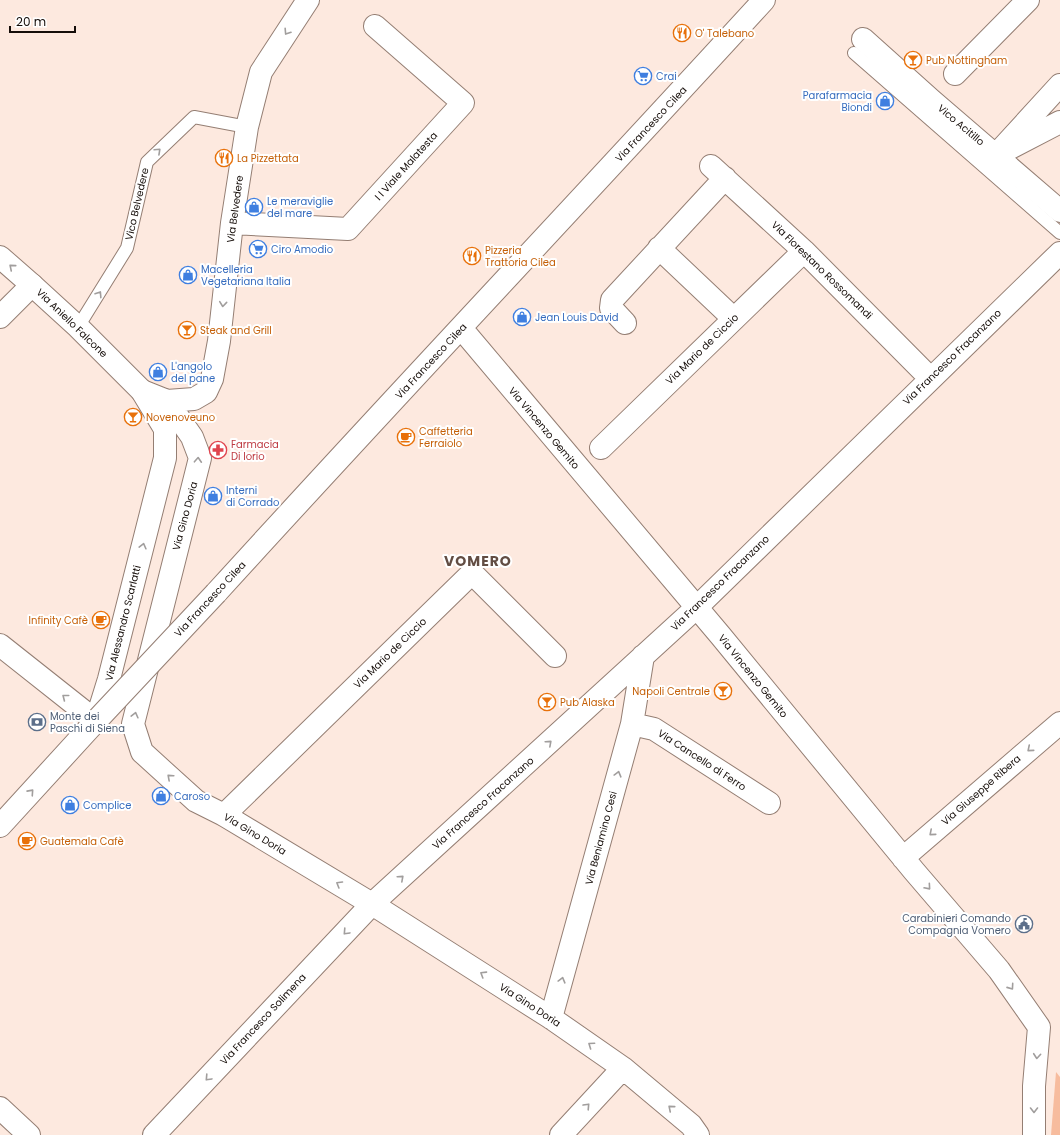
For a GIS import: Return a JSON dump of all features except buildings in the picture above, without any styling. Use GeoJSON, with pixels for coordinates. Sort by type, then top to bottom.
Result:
{"type":"FeatureCollection","features":[{"type":"Feature","properties":{"kind":"street","name":"Via Belvedere"},"geometry":{"type":"LineString","coordinates":[[167,401],[194,399],[206,392],[212,379],[219,341],[232,223],[247,127],[261,72],[308,0]]}},
{"type":"Feature","properties":{"kind":"street","name":"Via Francesco Cilea"},"geometry":{"type":"LineString","coordinates":[[96,721],[764,0]]}},
{"type":"Feature","properties":{"kind":"street"},"geometry":{"type":"LineString","coordinates":[[955,74],[1028,0]]}},
{"type":"Feature","properties":{"kind":"street","name":"I I Viale Malatesta"},"geometry":{"type":"LineString","coordinates":[[232,223],[348,229],[463,102],[375,26]]}},
{"type":"Feature","properties":{"kind":"street","name":"Vico Acitillo"},"geometry":{"type":"LineString","coordinates":[[858,46],[931,100],[1060,211]]}},
{"type":"Feature","properties":{"kind":"street"},"geometry":{"type":"LineString","coordinates":[[996,155],[1060,85]]}},
{"type":"Feature","properties":{"kind":"street"},"geometry":{"type":"LineString","coordinates":[[996,155],[1060,122]]}},
{"type":"Feature","properties":{"kind":"street","name":"Via Florestano Rossomandi"},"geometry":{"type":"LineString","coordinates":[[659,248],[718,172],[804,251],[930,378]]}},
{"type":"Feature","properties":{"kind":"street"},"geometry":{"type":"LineString","coordinates":[[625,323],[611,308],[612,300],[659,248],[734,319]]}},
{"type":"Feature","properties":{"kind":"street","name":"Via Mario de Ciccio"},"geometry":{"type":"LineString","coordinates":[[601,448],[804,251]]}},
{"type":"Feature","properties":{"kind":"street","name":"Via Francesco Fracanzano"},"geometry":{"type":"LineString","coordinates":[[372,904],[696,608],[930,378],[1060,253]]}},
{"type":"Feature","properties":{"kind":"street","name":"Via Aniello Falcone"},"geometry":{"type":"LineString","coordinates":[[0,257],[32,284],[78,327],[142,391]]}},
{"type":"Feature","properties":{"kind":"street"},"geometry":{"type":"LineString","coordinates":[[0,317],[32,284]]}},
{"type":"Feature","properties":{"kind":"street","name":"Via Vincenzo Gemito"},"geometry":{"type":"LineString","coordinates":[[461,328],[903,858],[1000,970],[1039,1027],[1034,1086],[1034,1135]]}},
{"type":"Feature","properties":{"kind":"street"},"geometry":{"type":"LineString","coordinates":[[142,391],[167,401]]}},
{"type":"Feature","properties":{"kind":"street","name":"Via Alessandro Scarlatti"},"geometry":{"type":"LineString","coordinates":[[0,826],[96,721],[109,679],[165,458],[165,429],[142,391]]}},
{"type":"Feature","properties":{"kind":"street","name":"Via Gino Doria"},"geometry":{"type":"LineString","coordinates":[[167,401],[192,436],[200,458],[133,724],[142,752],[196,801],[372,904],[551,1018],[624,1068],[691,1125],[698,1135]]}},
{"type":"Feature","properties":{"kind":"street","name":"Via Mario de Ciccio"},"geometry":{"type":"LineString","coordinates":[[224,816],[472,573],[555,656]]}},
{"type":"Feature","properties":{"kind":"street"},"geometry":{"type":"LineString","coordinates":[[0,645],[96,721]]}},
{"type":"Feature","properties":{"kind":"street","name":"Via Beniamino Cesi"},"geometry":{"type":"LineString","coordinates":[[551,1018],[632,724],[643,656]]}},
{"type":"Feature","properties":{"kind":"street","name":"Via Giuseppe Ribera"},"geometry":{"type":"LineString","coordinates":[[903,858],[1060,723]]}},
{"type":"Feature","properties":{"kind":"street","name":"Via Cancello di Ferro"},"geometry":{"type":"LineString","coordinates":[[632,724],[654,729],[769,803]]}},
{"type":"Feature","properties":{"kind":"street","name":"Via Francesco Solimena"},"geometry":{"type":"LineString","coordinates":[[154,1135],[372,904]]}},
{"type":"Feature","properties":{"kind":"street"},"geometry":{"type":"LineString","coordinates":[[561,1135],[624,1068]]}},
{"type":"Feature","properties":{"kind":"street"},"geometry":{"type":"LineString","coordinates":[[0,1108],[29,1135]]}},
{"type":"Feature","properties":{"kind":"lane"},"geometry":{"type":"LineString","coordinates":[[858,46],[1060,233]]}},
{"type":"Feature","properties":{"kind":"lane","name":"Vico Belvedere"},"geometry":{"type":"LineString","coordinates":[[78,327],[127,248],[147,162],[194,117],[247,127]]}},
{"type":"Feature","properties":{"kind":"shaded area"},"geometry":{"type":"Polygon","coordinates":[[[1056,1072],[1060,1077],[1060,1135],[1051,1135],[1056,1072]]]}},
{"type":"Feature","properties":{"kind":"place","name":"O' Talebano"},"geometry":{"type":"Point","coordinates":[682,33]}},
{"type":"Feature","properties":{"kind":"place","name":"Pub Nottingham"},"geometry":{"type":"Point","coordinates":[913,60]}},
{"type":"Feature","properties":{"kind":"place","name":"Crai"},"geometry":{"type":"Point","coordinates":[643,76]}},
{"type":"Feature","properties":{"kind":"place","name":"Parafarmacia Biondi"},"geometry":{"type":"Point","coordinates":[885,101]}},
{"type":"Feature","properties":{"kind":"place","name":"La Pizzettata"},"geometry":{"type":"Point","coordinates":[224,158]}},
{"type":"Feature","properties":{"kind":"place","name":"Le meraviglie del mare"},"geometry":{"type":"Point","coordinates":[254,207]}},
{"type":"Feature","properties":{"kind":"place","name":"Ciro Amodio"},"geometry":{"type":"Point","coordinates":[258,249]}},
{"type":"Feature","properties":{"kind":"place","name":"Pizzeria Trattoria Cilea"},"geometry":{"type":"Point","coordinates":[472,256]}},
{"type":"Feature","properties":{"kind":"place","name":"Macelleria Vegetariana Italia"},"geometry":{"type":"Point","coordinates":[188,275]}},
{"type":"Feature","properties":{"kind":"place","name":"Jean Louis David"},"geometry":{"type":"Point","coordinates":[522,317]}},
{"type":"Feature","properties":{"kind":"place","name":"Steak and Grill"},"geometry":{"type":"Point","coordinates":[187,330]}},
{"type":"Feature","properties":{"kind":"place","name":"L'angolo del pane"},"geometry":{"type":"Point","coordinates":[158,372]}},
{"type":"Feature","properties":{"kind":"place","name":"Novenoveuno"},"geometry":{"type":"Point","coordinates":[133,417]}},
{"type":"Feature","properties":{"kind":"place","name":"Caffetteria Ferraiolo"},"geometry":{"type":"Point","coordinates":[406,437]}},
{"type":"Feature","properties":{"kind":"place","name":"Farmacia Di Iorio"},"geometry":{"type":"Point","coordinates":[218,450]}},
{"type":"Feature","properties":{"kind":"place","name":"Interni di Corrado"},"geometry":{"type":"Point","coordinates":[213,496]}},
{"type":"Feature","properties":{"kind":"place","name":"Infinity Cafè"},"geometry":{"type":"Point","coordinates":[101,620]}},
{"type":"Feature","properties":{"kind":"place","name":"Napoli Centrale"},"geometry":{"type":"Point","coordinates":[723,691]}},
{"type":"Feature","properties":{"kind":"place","name":"Pub Alaska"},"geometry":{"type":"Point","coordinates":[547,702]}},
{"type":"Feature","properties":{"kind":"place","name":"Monte dei Paschi di Siena"},"geometry":{"type":"Point","coordinates":[37,722]}},
{"type":"Feature","properties":{"kind":"place","name":"Caroso"},"geometry":{"type":"Point","coordinates":[161,796]}},
{"type":"Feature","properties":{"kind":"place","name":"Complice"},"geometry":{"type":"Point","coordinates":[70,805]}},
{"type":"Feature","properties":{"kind":"place","name":"Guatemala Cafè"},"geometry":{"type":"Point","coordinates":[27,841]}},
{"type":"Feature","properties":{"kind":"place","name":"Carabinieri Comando Compagnia Vomero"},"geometry":{"type":"Point","coordinates":[1024,924]}},
{"type":"Feature","properties":{"kind":"district","name":"VOMERO"},"geometry":{"type":"Point","coordinates":[478,561]}}]}
